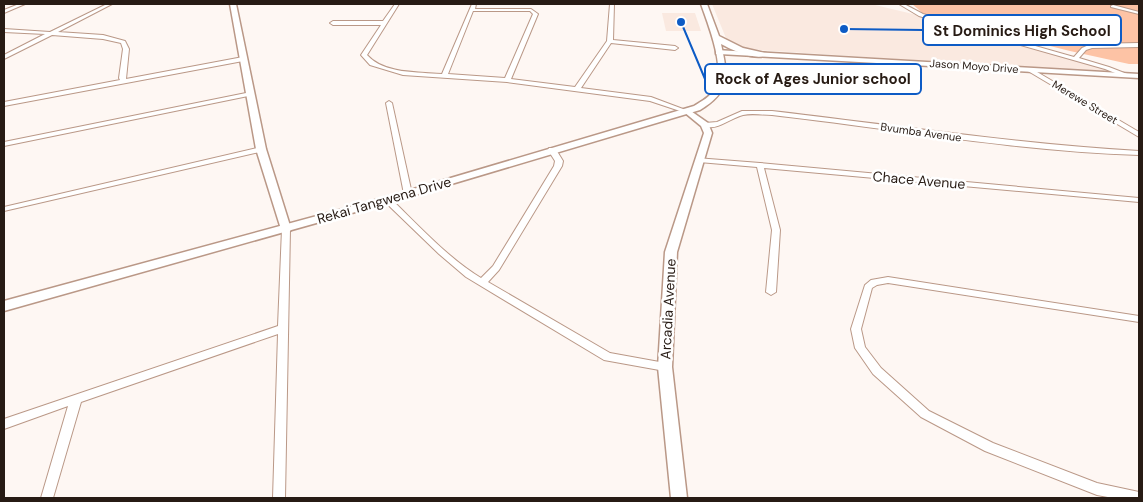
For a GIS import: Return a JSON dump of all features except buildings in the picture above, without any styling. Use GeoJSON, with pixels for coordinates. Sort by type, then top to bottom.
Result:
{"type":"FeatureCollection","features":[{"type":"Feature","properties":{"kind":"main road","name":"Rekai Tangwena Drive"},"geometry":{"type":"LineString","coordinates":[[4,306],[286,229],[552,150],[688,112],[704,104],[717,93],[723,81],[718,38],[704,4]]}},
{"type":"Feature","properties":{"kind":"main road"},"geometry":{"type":"LineString","coordinates":[[718,38],[740,50],[764,54]]}},
{"type":"Feature","properties":{"kind":"street"},"geometry":{"type":"LineString","coordinates":[[4,12],[23,4]]}},
{"type":"Feature","properties":{"kind":"street"},"geometry":{"type":"LineString","coordinates":[[4,57],[110,4]]}},
{"type":"Feature","properties":{"kind":"street"},"geometry":{"type":"LineString","coordinates":[[233,4],[261,149],[286,229],[279,498]]}},
{"type":"Feature","properties":{"kind":"street"},"geometry":{"type":"LineString","coordinates":[[397,4],[364,55],[372,64],[403,73],[507,80],[651,99],[688,112],[705,125]]}},
{"type":"Feature","properties":{"kind":"street"},"geometry":{"type":"LineString","coordinates":[[577,89],[610,41],[612,4]]}},
{"type":"Feature","properties":{"kind":"street"},"geometry":{"type":"LineString","coordinates":[[901,4],[921,15],[1125,75]]}},
{"type":"Feature","properties":{"kind":"street"},"geometry":{"type":"LineString","coordinates":[[1114,6],[1139,13]]}},
{"type":"Feature","properties":{"kind":"street"},"geometry":{"type":"LineString","coordinates":[[444,76],[473,7],[531,10],[536,14],[507,80]]}},
{"type":"Feature","properties":{"kind":"street"},"geometry":{"type":"LineString","coordinates":[[333,23],[384,23]]}},
{"type":"Feature","properties":{"kind":"street"},"geometry":{"type":"LineString","coordinates":[[4,30],[103,36],[123,42],[126,49],[122,78],[124,81]]}},
{"type":"Feature","properties":{"kind":"street"},"geometry":{"type":"LineString","coordinates":[[610,41],[675,48]]}},
{"type":"Feature","properties":{"kind":"street"},"geometry":{"type":"LineString","coordinates":[[1075,59],[1084,49],[1091,46],[1139,45]]}},
{"type":"Feature","properties":{"kind":"street","name":"Jason Moyo Drive"},"geometry":{"type":"LineString","coordinates":[[719,52],[1139,76]]}},
{"type":"Feature","properties":{"kind":"street"},"geometry":{"type":"LineString","coordinates":[[4,104],[243,59]]}},
{"type":"Feature","properties":{"kind":"street","name":"Merewe Street"},"geometry":{"type":"LineString","coordinates":[[1030,70],[1139,135]]}},
{"type":"Feature","properties":{"kind":"street"},"geometry":{"type":"LineString","coordinates":[[4,144],[251,94]]}},
{"type":"Feature","properties":{"kind":"street"},"geometry":{"type":"LineString","coordinates":[[390,103],[408,194]]}},
{"type":"Feature","properties":{"kind":"street","name":"Bvumba Avenue"},"geometry":{"type":"LineString","coordinates":[[705,125],[723,122],[742,113],[772,113],[957,138],[1100,152],[1139,153]]}},
{"type":"Feature","properties":{"kind":"street","name":"Arcadia Avenue"},"geometry":{"type":"LineString","coordinates":[[679,498],[665,367],[671,252],[708,133],[705,125]]}},
{"type":"Feature","properties":{"kind":"street"},"geometry":{"type":"LineString","coordinates":[[4,209],[261,149]]}},
{"type":"Feature","properties":{"kind":"street"},"geometry":{"type":"LineString","coordinates":[[482,282],[496,268],[558,166],[559,161],[552,150]]}},
{"type":"Feature","properties":{"kind":"street","name":"Chace Avenue"},"geometry":{"type":"LineString","coordinates":[[699,160],[1139,200]]}},
{"type":"Feature","properties":{"kind":"street"},"geometry":{"type":"LineString","coordinates":[[760,165],[776,230],[771,292]]}},
{"type":"Feature","properties":{"kind":"street"},"geometry":{"type":"LineString","coordinates":[[387,200],[469,275],[608,357],[665,367]]}},
{"type":"Feature","properties":{"kind":"street"},"geometry":{"type":"LineString","coordinates":[[1139,319],[888,280],[874,282],[868,287],[856,329],[860,348],[868,361],[877,372],[925,414],[988,447],[1097,488],[1139,498]]}},
{"type":"Feature","properties":{"kind":"street"},"geometry":{"type":"LineString","coordinates":[[4,424],[284,328]]}},
{"type":"Feature","properties":{"kind":"street"},"geometry":{"type":"LineString","coordinates":[[47,498],[76,400]]}},
{"type":"Feature","properties":{"kind":"shaded area"},"geometry":{"type":"Polygon","coordinates":[[[712,4],[871,4],[917,15],[1111,70],[1113,73],[743,49],[728,43],[712,4]]]}},
{"type":"Feature","properties":{"kind":"shaded area"},"geometry":{"type":"Polygon","coordinates":[[[912,4],[1139,4],[1139,64],[1129,64],[1070,51],[925,15],[912,4]]]}},
{"type":"Feature","properties":{"kind":"shaded area"},"geometry":{"type":"Polygon","coordinates":[[[662,13],[695,13],[701,31],[666,31],[662,13]]]}},
{"type":"Feature","properties":{"kind":"place","name":"Rock of Ages Junior school"},"geometry":{"type":"Point","coordinates":[681,22]}},
{"type":"Feature","properties":{"kind":"place","name":"St Dominics High School"},"geometry":{"type":"Point","coordinates":[844,29]}}]}
